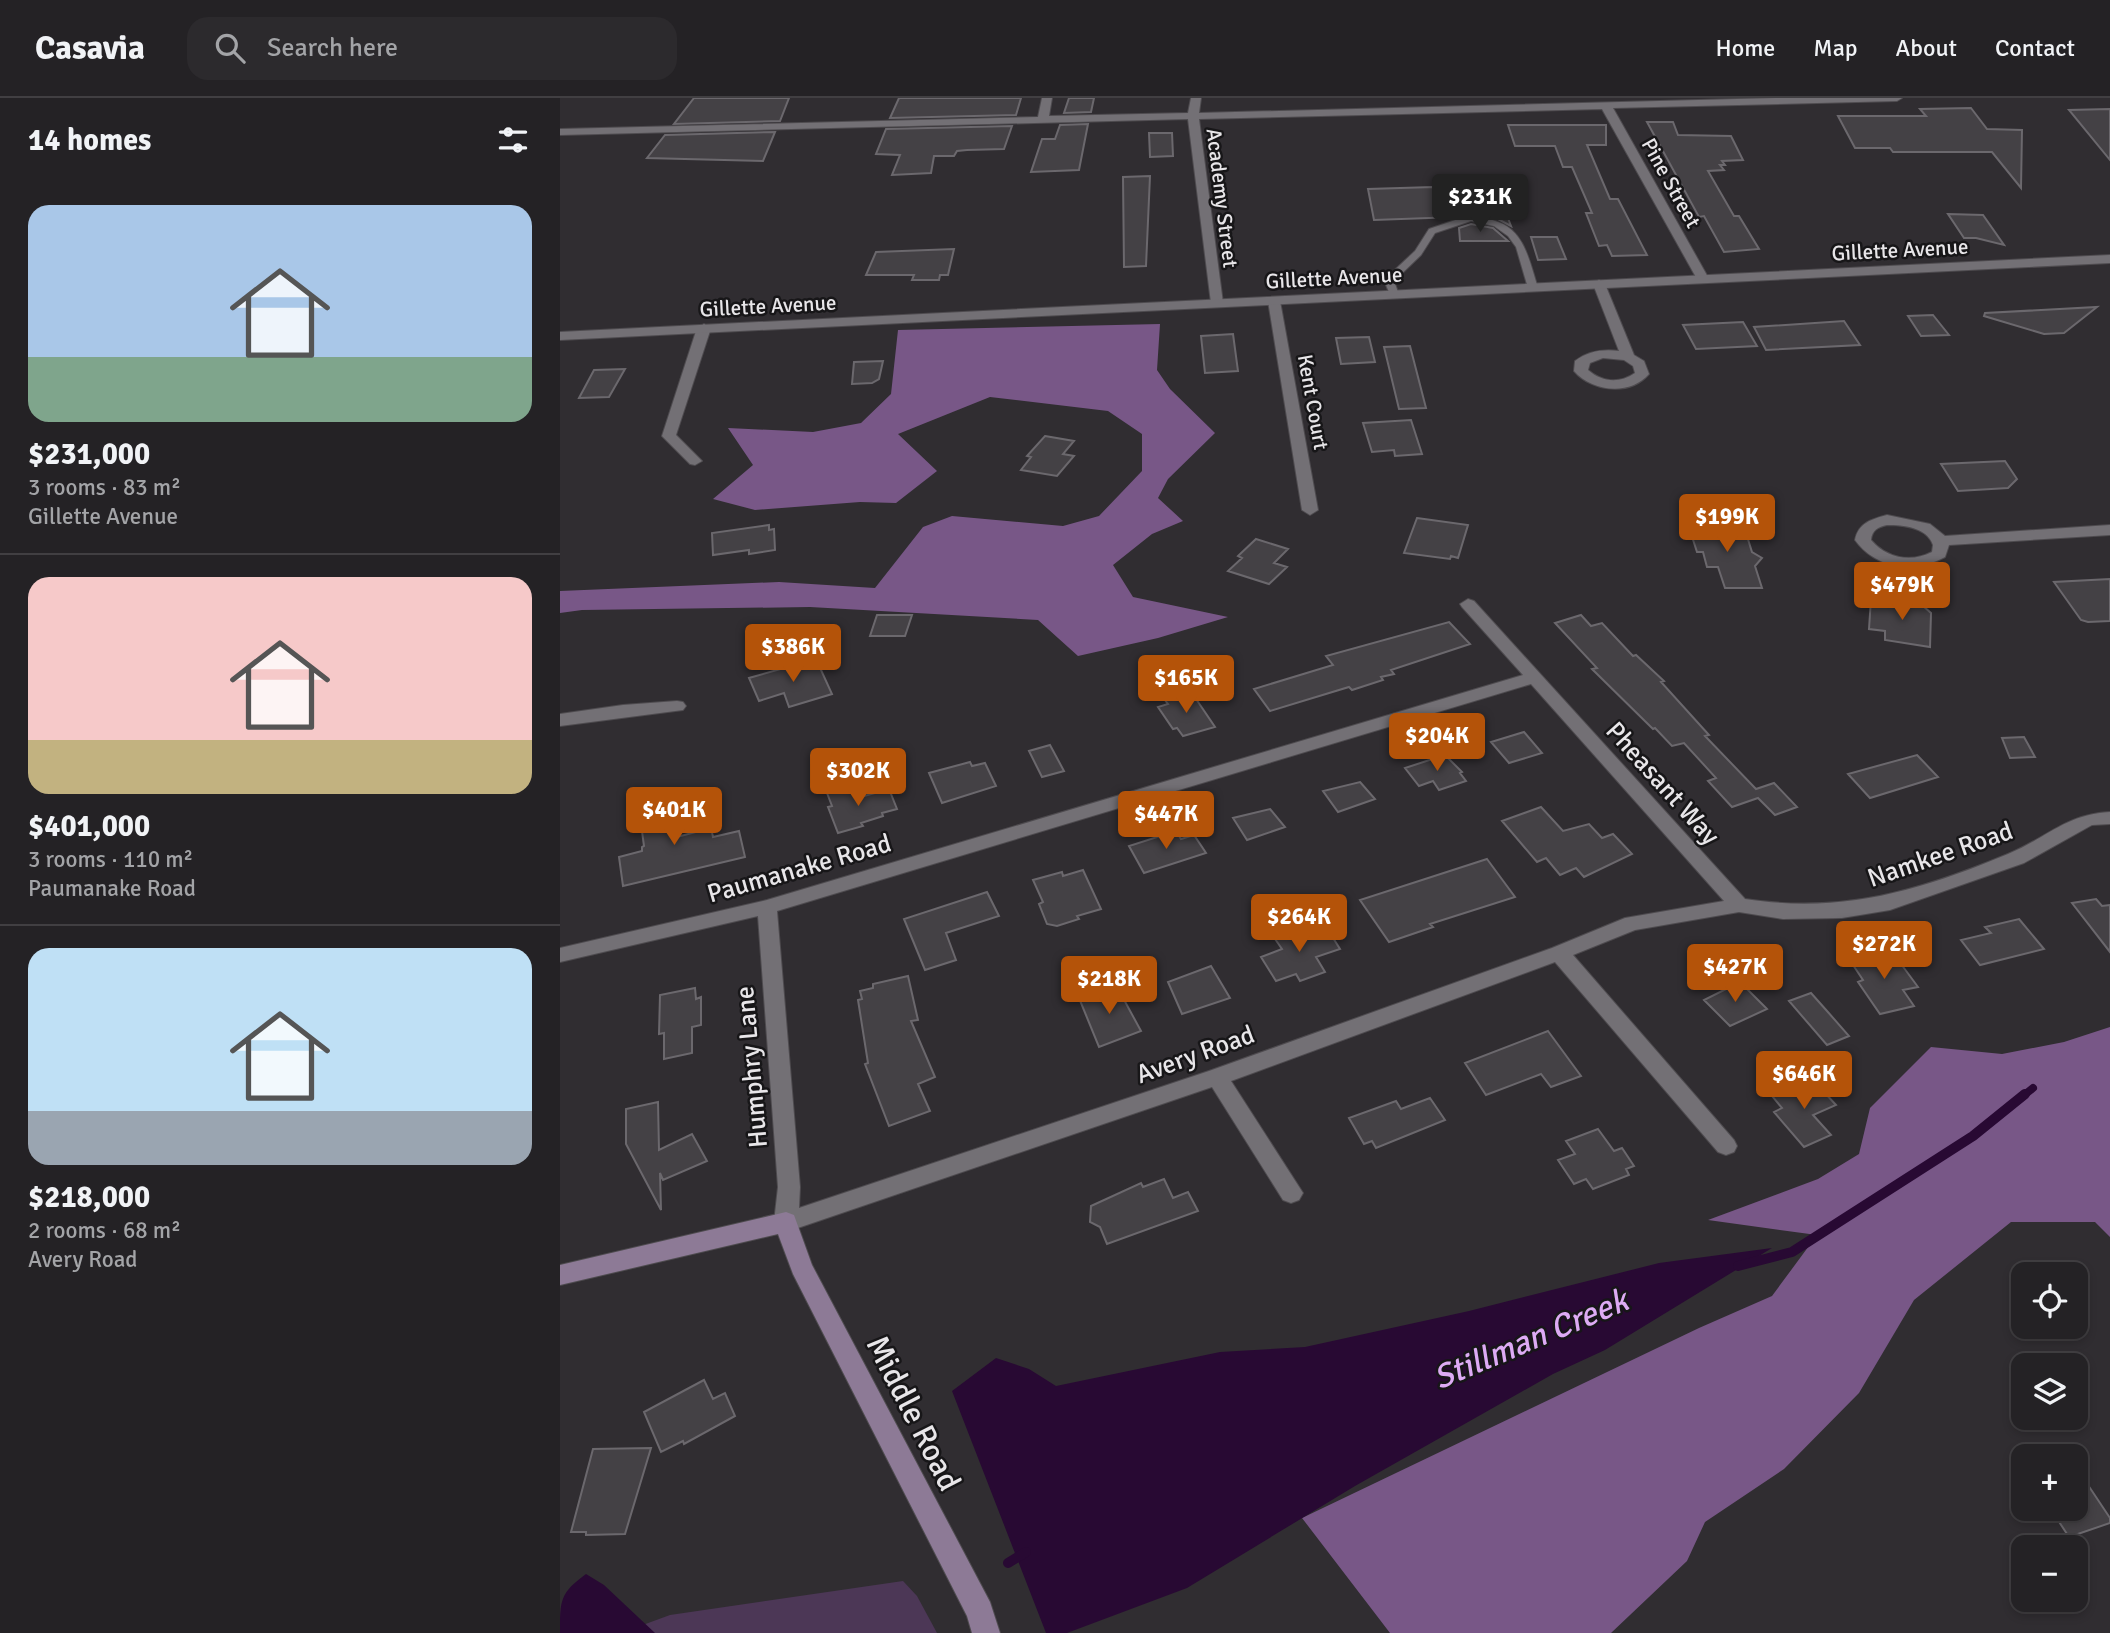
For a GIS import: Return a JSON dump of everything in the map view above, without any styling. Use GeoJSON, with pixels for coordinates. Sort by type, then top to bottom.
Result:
{"type":"FeatureCollection","features":[{"type":"Feature","properties":{"kind":"main road"},"geometry":{"type":"LineString","coordinates":[[560,1275],[786,1222]]}},
{"type":"Feature","properties":{"kind":"main road","name":"Middle Road"},"geometry":{"type":"LineString","coordinates":[[786,1222],[801,1267],[979,1612],[986,1633]]}},
{"type":"Feature","properties":{"kind":"street"},"geometry":{"type":"LineString","coordinates":[[1043,120],[1046,98]]}},
{"type":"Feature","properties":{"kind":"street","name":"Academy Street"},"geometry":{"type":"LineString","coordinates":[[1196,98],[1193,116],[1217,303]]}},
{"type":"Feature","properties":{"kind":"street"},"geometry":{"type":"LineString","coordinates":[[560,132],[1897,98]]}},
{"type":"Feature","properties":{"kind":"street","name":"Pine Street"},"geometry":{"type":"LineString","coordinates":[[1606,106],[1703,279]]}},
{"type":"Feature","properties":{"kind":"street","name":"Gillette Avenue"},"geometry":{"type":"LineString","coordinates":[[560,335],[2110,259]]}},
{"type":"Feature","properties":{"kind":"street"},"geometry":{"type":"LineString","coordinates":[[1598,284],[1628,357]]}},
{"type":"Feature","properties":{"kind":"street","name":"Kent Court"},"geometry":{"type":"LineString","coordinates":[[1275,301],[1310,510]]}},
{"type":"Feature","properties":{"kind":"street"},"geometry":{"type":"LineString","coordinates":[[695,461],[670,436],[704,328]]}},
{"type":"Feature","properties":{"kind":"street"},"geometry":{"type":"LineString","coordinates":[[1940,541],[2110,530]]}},
{"type":"Feature","properties":{"kind":"street","name":"Pheasant Way"},"geometry":{"type":"LineString","coordinates":[[1468,604],[1739,905]]}},
{"type":"Feature","properties":{"kind":"street","name":"Paumanake Road"},"geometry":{"type":"LineString","coordinates":[[560,955],[766,907],[1532,678]]}},
{"type":"Feature","properties":{"kind":"street"},"geometry":{"type":"LineString","coordinates":[[560,720],[623,710],[677,706]]}},
{"type":"Feature","properties":{"kind":"street","name":"Namkee Road"},"geometry":{"type":"LineString","coordinates":[[1739,905],[1783,912],[1842,911],[1890,903],[2017,858],[2088,819],[2110,818]]}},
{"type":"Feature","properties":{"kind":"street","name":"Avery Road"},"geometry":{"type":"LineString","coordinates":[[786,1222],[1217,1077],[1559,953],[1632,923],[1739,905]]}},
{"type":"Feature","properties":{"kind":"street","name":"Humphry Lane"},"geometry":{"type":"LineString","coordinates":[[766,907],[789,1187],[786,1222]]}},
{"type":"Feature","properties":{"kind":"street"},"geometry":{"type":"LineString","coordinates":[[1559,953],[1726,1146]]}},
{"type":"Feature","properties":{"kind":"street"},"geometry":{"type":"LineString","coordinates":[[1217,1077],[1290,1193]]}},
{"type":"Feature","properties":{"kind":"lane"},"geometry":{"type":"LineString","coordinates":[[1394,295],[1389,280],[1418,253],[1432,232],[1470,218],[1497,224],[1511,234],[1520,247],[1534,288]]}},
{"type":"Feature","properties":{"kind":"shaded area"},"geometry":{"type":"Polygon","coordinates":[[[1160,324],[1157,370],[1170,389],[1215,433],[1168,479],[1158,498],[1183,521],[1152,534],[1113,565],[1133,597],[1228,617],[1158,638],[1078,656],[1038,620],[810,607],[582,610],[560,613],[560,591],[779,582],[875,588],[923,527],[952,516],[1063,526],[1099,516],[1142,471],[1142,434],[1108,411],[990,397],[898,434],[937,471],[896,503],[860,502],[755,510],[713,499],[753,465],[728,428],[813,432],[861,423],[891,394],[898,330],[1160,324]]]}},
{"type":"Feature","properties":{"kind":"shaded area"},"geometry":{"type":"Polygon","coordinates":[[[2110,1027],[2110,1237],[2095,1222],[2011,1222],[1914,1300],[1859,1393],[1784,1469],[1705,1522],[1687,1561],[1611,1633],[1390,1633],[1302,1518],[1699,1328],[1772,1296],[1817,1235],[1708,1220],[1818,1179],[1859,1154],[1870,1108],[1931,1047],[2002,1054],[2064,1042],[2110,1027]]]}},
{"type":"Feature","properties":{"kind":"shaded area"},"geometry":{"type":"Polygon","coordinates":[[[903,1581],[917,1596],[937,1633],[621,1633],[670,1615],[903,1581]]]}},
{"type":"Feature","properties":{"kind":"water"},"geometry":{"type":"Polygon","coordinates":[[[1772,1248],[1605,1350],[1553,1374],[1355,1486],[1187,1588],[1067,1633],[1046,1633],[952,1391],[996,1358],[1029,1369],[1056,1386],[1220,1352],[1305,1347],[1469,1311],[1659,1263],[1772,1248]]]}},
{"type":"Feature","properties":{"kind":"water"},"geometry":{"type":"Polygon","coordinates":[[[586,1574],[604,1585],[655,1633],[560,1633],[563,1598],[586,1574]]]}},
{"type":"Feature","properties":{"kind":"building"},"geometry":{"type":"Polygon","coordinates":[[[694,98],[789,98],[780,121],[674,124],[694,98]]]}},
{"type":"Feature","properties":{"kind":"building"},"geometry":{"type":"Polygon","coordinates":[[[899,98],[1021,98],[1016,115],[890,118],[899,98]]]}},
{"type":"Feature","properties":{"kind":"building"},"geometry":{"type":"Polygon","coordinates":[[[1069,98],[1094,98],[1091,112],[1064,113],[1069,98]]]}},
{"type":"Feature","properties":{"kind":"building"},"geometry":{"type":"Polygon","coordinates":[[[1971,108],[1987,129],[2022,130],[2021,188],[1992,152],[1893,152],[1890,148],[1855,148],[1838,116],[1926,116],[1920,109],[1971,108]]]}},
{"type":"Feature","properties":{"kind":"building"},"geometry":{"type":"Polygon","coordinates":[[[2110,109],[2110,160],[2069,110],[2110,109]]]}},
{"type":"Feature","properties":{"kind":"building"},"geometry":{"type":"Polygon","coordinates":[[[1647,122],[1673,122],[1678,135],[1731,136],[1743,160],[1722,161],[1725,165],[1720,165],[1724,170],[1708,171],[1734,216],[1739,216],[1759,249],[1724,252],[1704,216],[1699,217],[1647,122]]]}},
{"type":"Feature","properties":{"kind":"building"},"geometry":{"type":"Polygon","coordinates":[[[1088,124],[1079,170],[1031,172],[1042,139],[1055,139],[1060,125],[1088,124]]]}},
{"type":"Feature","properties":{"kind":"building"},"geometry":{"type":"Polygon","coordinates":[[[1508,125],[1606,125],[1606,145],[1587,145],[1610,199],[1618,199],[1647,255],[1612,256],[1607,245],[1599,246],[1586,213],[1592,213],[1572,167],[1563,167],[1555,146],[1515,146],[1508,125]]]}},
{"type":"Feature","properties":{"kind":"building"},"geometry":{"type":"Polygon","coordinates":[[[1012,126],[1004,149],[957,151],[954,156],[934,156],[931,173],[892,175],[900,155],[876,154],[886,129],[1012,126]]]}},
{"type":"Feature","properties":{"kind":"building"},"geometry":{"type":"Polygon","coordinates":[[[775,132],[763,161],[647,158],[665,135],[775,132]]]}},
{"type":"Feature","properties":{"kind":"building"},"geometry":{"type":"Polygon","coordinates":[[[1149,133],[1172,133],[1173,156],[1150,157],[1149,133]]]}},
{"type":"Feature","properties":{"kind":"building"},"geometry":{"type":"Polygon","coordinates":[[[1150,176],[1146,266],[1124,267],[1123,177],[1150,176]]]}},
{"type":"Feature","properties":{"kind":"building"},"geometry":{"type":"Polygon","coordinates":[[[1433,187],[1434,191],[1476,189],[1478,194],[1490,193],[1494,202],[1502,202],[1511,226],[1496,218],[1471,212],[1457,217],[1374,220],[1368,189],[1433,187]]]}},
{"type":"Feature","properties":{"kind":"building"},"geometry":{"type":"Polygon","coordinates":[[[1948,214],[1983,215],[2004,245],[1964,238],[1948,214]]]}},
{"type":"Feature","properties":{"kind":"building"},"geometry":{"type":"Polygon","coordinates":[[[1471,224],[1493,228],[1508,241],[1460,241],[1459,228],[1471,224]]]}},
{"type":"Feature","properties":{"kind":"building"},"geometry":{"type":"Polygon","coordinates":[[[1531,237],[1557,237],[1566,259],[1538,260],[1531,237]]]}},
{"type":"Feature","properties":{"kind":"building"},"geometry":{"type":"Polygon","coordinates":[[[954,249],[948,275],[940,275],[939,280],[912,280],[914,275],[866,275],[876,252],[954,249]]]}},
{"type":"Feature","properties":{"kind":"building"},"geometry":{"type":"Polygon","coordinates":[[[2097,307],[2064,333],[2044,334],[1984,316],[1985,313],[2097,307]]]}},
{"type":"Feature","properties":{"kind":"building"},"geometry":{"type":"Polygon","coordinates":[[[1933,315],[1949,335],[1921,336],[1908,316],[1933,315]]]}},
{"type":"Feature","properties":{"kind":"building"},"geometry":{"type":"Polygon","coordinates":[[[1844,321],[1860,345],[1766,350],[1754,327],[1844,321]]]}},
{"type":"Feature","properties":{"kind":"building"},"geometry":{"type":"Polygon","coordinates":[[[1743,322],[1757,346],[1696,349],[1683,325],[1743,322]]]}},
{"type":"Feature","properties":{"kind":"building"},"geometry":{"type":"Polygon","coordinates":[[[1233,334],[1238,371],[1205,373],[1201,336],[1233,334]]]}},
{"type":"Feature","properties":{"kind":"building"},"geometry":{"type":"Polygon","coordinates":[[[1369,337],[1375,362],[1341,364],[1336,338],[1369,337]]]}},
{"type":"Feature","properties":{"kind":"building"},"geometry":{"type":"Polygon","coordinates":[[[1410,346],[1426,408],[1399,409],[1384,347],[1410,346]]]}},
{"type":"Feature","properties":{"kind":"building"},"geometry":{"type":"Polygon","coordinates":[[[883,361],[879,379],[872,383],[852,384],[854,362],[883,361]]]}},
{"type":"Feature","properties":{"kind":"building"},"geometry":{"type":"Polygon","coordinates":[[[625,369],[609,397],[579,398],[594,370],[625,369]]]}},
{"type":"Feature","properties":{"kind":"building"},"geometry":{"type":"Polygon","coordinates":[[[1411,420],[1422,454],[1395,456],[1394,450],[1372,452],[1363,423],[1411,420]]]}},
{"type":"Feature","properties":{"kind":"building"},"geometry":{"type":"Polygon","coordinates":[[[1045,436],[1074,441],[1063,454],[1074,456],[1057,476],[1021,470],[1031,457],[1027,456],[1045,436]]]}},
{"type":"Feature","properties":{"kind":"building"},"geometry":{"type":"Polygon","coordinates":[[[2005,461],[2017,479],[2008,488],[1958,491],[1941,464],[2005,461]]]}},
{"type":"Feature","properties":{"kind":"building"},"geometry":{"type":"Polygon","coordinates":[[[1417,518],[1468,525],[1458,558],[1404,553],[1417,518]]]}},
{"type":"Feature","properties":{"kind":"building"},"geometry":{"type":"Polygon","coordinates":[[[1687,521],[1723,521],[1726,531],[1746,533],[1752,552],[1762,558],[1755,566],[1762,588],[1725,588],[1718,567],[1707,567],[1703,552],[1697,552],[1687,521]]]}},
{"type":"Feature","properties":{"kind":"building"},"geometry":{"type":"Polygon","coordinates":[[[769,525],[769,530],[774,529],[775,550],[713,555],[712,533],[769,525]]]}},
{"type":"Feature","properties":{"kind":"building"},"geometry":{"type":"Polygon","coordinates":[[[1256,539],[1288,549],[1274,563],[1287,567],[1269,584],[1228,571],[1242,558],[1238,556],[1256,539]]]}},
{"type":"Feature","properties":{"kind":"building"},"geometry":{"type":"Polygon","coordinates":[[[2110,579],[2110,621],[2081,620],[2054,582],[2110,579]]]}},
{"type":"Feature","properties":{"kind":"building"},"geometry":{"type":"Polygon","coordinates":[[[1871,599],[1923,606],[1931,613],[1930,647],[1885,640],[1885,631],[1869,629],[1871,599]]]}},
{"type":"Feature","properties":{"kind":"building"},"geometry":{"type":"Polygon","coordinates":[[[877,615],[912,615],[905,636],[870,636],[877,615]]]}},
{"type":"Feature","properties":{"kind":"building"},"geometry":{"type":"Polygon","coordinates":[[[1581,615],[1591,626],[1602,623],[1633,656],[1636,655],[1664,681],[1661,682],[1709,735],[1705,736],[1756,789],[1774,783],[1797,807],[1775,815],[1758,798],[1732,807],[1708,781],[1716,778],[1684,743],[1672,746],[1653,729],[1592,669],[1597,668],[1555,623],[1581,615]]]}},
{"type":"Feature","properties":{"kind":"building"},"geometry":{"type":"Polygon","coordinates":[[[1449,622],[1470,644],[1391,670],[1394,674],[1381,677],[1383,680],[1352,690],[1349,687],[1270,711],[1254,689],[1333,665],[1326,656],[1449,622]]]}},
{"type":"Feature","properties":{"kind":"building"},"geometry":{"type":"Polygon","coordinates":[[[816,659],[832,694],[789,707],[784,693],[759,701],[749,678],[816,659]]]}},
{"type":"Feature","properties":{"kind":"building"},"geometry":{"type":"Polygon","coordinates":[[[1192,693],[1215,727],[1183,736],[1177,728],[1173,729],[1158,707],[1168,704],[1165,700],[1192,693]]]}},
{"type":"Feature","properties":{"kind":"building"},"geometry":{"type":"Polygon","coordinates":[[[1524,732],[1542,753],[1509,763],[1491,742],[1524,732]]]}},
{"type":"Feature","properties":{"kind":"building"},"geometry":{"type":"Polygon","coordinates":[[[2024,737],[2035,757],[2010,758],[2002,738],[2024,737]]]}},
{"type":"Feature","properties":{"kind":"building"},"geometry":{"type":"Polygon","coordinates":[[[1050,745],[1064,771],[1042,777],[1029,751],[1050,745]]]}},
{"type":"Feature","properties":{"kind":"building"},"geometry":{"type":"Polygon","coordinates":[[[1445,755],[1462,772],[1460,773],[1466,781],[1439,790],[1433,781],[1419,786],[1405,768],[1445,755]]]}},
{"type":"Feature","properties":{"kind":"building"},"geometry":{"type":"Polygon","coordinates":[[[1917,755],[1938,777],[1870,798],[1848,774],[1917,755]]]}},
{"type":"Feature","properties":{"kind":"building"},"geometry":{"type":"Polygon","coordinates":[[[970,762],[972,766],[985,763],[996,786],[942,803],[929,773],[970,762]]]}},
{"type":"Feature","properties":{"kind":"building"},"geometry":{"type":"Polygon","coordinates":[[[1360,782],[1375,799],[1338,812],[1323,791],[1360,782]]]}},
{"type":"Feature","properties":{"kind":"building"},"geometry":{"type":"Polygon","coordinates":[[[853,786],[857,798],[889,789],[897,809],[861,823],[863,826],[838,833],[828,807],[832,806],[827,793],[853,786]]]}},
{"type":"Feature","properties":{"kind":"building"},"geometry":{"type":"Polygon","coordinates":[[[668,796],[673,838],[711,828],[713,837],[739,831],[745,857],[623,886],[619,857],[642,851],[644,846],[638,802],[668,796]]]}},
{"type":"Feature","properties":{"kind":"building"},"geometry":{"type":"Polygon","coordinates":[[[1541,807],[1563,831],[1589,824],[1602,838],[1613,834],[1632,854],[1584,877],[1576,868],[1560,875],[1546,858],[1537,862],[1502,821],[1541,807]]]}},
{"type":"Feature","properties":{"kind":"building"},"geometry":{"type":"Polygon","coordinates":[[[1270,809],[1285,827],[1247,840],[1233,818],[1270,809]]]}},
{"type":"Feature","properties":{"kind":"building"},"geometry":{"type":"Polygon","coordinates":[[[1176,831],[1181,839],[1194,835],[1206,853],[1144,873],[1129,846],[1176,831]]]}},
{"type":"Feature","properties":{"kind":"building"},"geometry":{"type":"Polygon","coordinates":[[[1487,859],[1515,897],[1430,924],[1433,927],[1389,942],[1360,900],[1487,859]]]}},
{"type":"Feature","properties":{"kind":"building"},"geometry":{"type":"Polygon","coordinates":[[[1083,870],[1101,909],[1077,916],[1079,919],[1057,926],[1047,924],[1039,904],[1043,902],[1033,880],[1062,872],[1063,876],[1083,870]]]}},
{"type":"Feature","properties":{"kind":"building"},"geometry":{"type":"Polygon","coordinates":[[[987,892],[999,916],[946,933],[956,960],[925,970],[904,919],[987,892]]]}},
{"type":"Feature","properties":{"kind":"building"},"geometry":{"type":"Polygon","coordinates":[[[2096,899],[2102,906],[2110,905],[2110,952],[2072,903],[2096,899]]]}},
{"type":"Feature","properties":{"kind":"building"},"geometry":{"type":"Polygon","coordinates":[[[2019,919],[2044,949],[1980,965],[1961,940],[1991,933],[1985,927],[2019,919]]]}},
{"type":"Feature","properties":{"kind":"building"},"geometry":{"type":"Polygon","coordinates":[[[1299,927],[1306,938],[1328,930],[1340,949],[1316,957],[1325,972],[1300,981],[1296,974],[1276,981],[1261,957],[1282,949],[1273,936],[1299,927]]]}},
{"type":"Feature","properties":{"kind":"building"},"geometry":{"type":"Polygon","coordinates":[[[1890,949],[1918,987],[1903,990],[1914,1006],[1880,1014],[1858,982],[1863,980],[1849,959],[1890,949]]]}},
{"type":"Feature","properties":{"kind":"building"},"geometry":{"type":"Polygon","coordinates":[[[1211,966],[1230,998],[1182,1014],[1168,982],[1211,966]]]}},
{"type":"Feature","properties":{"kind":"building"},"geometry":{"type":"Polygon","coordinates":[[[908,976],[918,1020],[911,1021],[935,1077],[918,1084],[930,1111],[889,1126],[865,1064],[868,1063],[858,1000],[862,999],[860,991],[873,988],[873,984],[908,976]]]}},
{"type":"Feature","properties":{"kind":"building"},"geometry":{"type":"Polygon","coordinates":[[[1740,982],[1767,1009],[1730,1026],[1704,1000],[1740,982]]]}},
{"type":"Feature","properties":{"kind":"building"},"geometry":{"type":"Polygon","coordinates":[[[1116,985],[1141,1031],[1099,1047],[1079,998],[1116,985]]]}},
{"type":"Feature","properties":{"kind":"building"},"geometry":{"type":"Polygon","coordinates":[[[695,988],[696,999],[701,997],[701,1025],[692,1027],[692,1053],[664,1059],[664,1033],[659,1034],[660,995],[695,988]]]}},
{"type":"Feature","properties":{"kind":"building"},"geometry":{"type":"Polygon","coordinates":[[[1811,993],[1849,1036],[1827,1045],[1789,1001],[1811,993]]]}},
{"type":"Feature","properties":{"kind":"building"},"geometry":{"type":"Polygon","coordinates":[[[1548,1031],[1581,1076],[1551,1087],[1541,1074],[1486,1095],[1465,1063],[1548,1031]]]}},
{"type":"Feature","properties":{"kind":"building"},"geometry":{"type":"Polygon","coordinates":[[[1812,1079],[1836,1105],[1813,1115],[1831,1135],[1804,1147],[1774,1112],[1782,1108],[1772,1096],[1812,1079]]]}},
{"type":"Feature","properties":{"kind":"building"},"geometry":{"type":"Polygon","coordinates":[[[1430,1098],[1445,1120],[1376,1148],[1372,1141],[1364,1144],[1349,1118],[1396,1101],[1401,1109],[1430,1098]]]}},
{"type":"Feature","properties":{"kind":"building"},"geometry":{"type":"Polygon","coordinates":[[[658,1102],[659,1150],[692,1134],[707,1161],[663,1180],[660,1173],[661,1210],[626,1144],[626,1109],[658,1102]]]}},
{"type":"Feature","properties":{"kind":"building"},"geometry":{"type":"Polygon","coordinates":[[[1598,1129],[1614,1151],[1622,1148],[1634,1166],[1626,1169],[1629,1175],[1593,1189],[1586,1179],[1574,1184],[1558,1160],[1575,1154],[1566,1141],[1598,1129]]]}},
{"type":"Feature","properties":{"kind":"building"},"geometry":{"type":"Polygon","coordinates":[[[1164,1179],[1173,1198],[1188,1192],[1198,1211],[1107,1244],[1100,1227],[1090,1222],[1091,1206],[1141,1183],[1143,1187],[1164,1179]]]}},
{"type":"Feature","properties":{"kind":"building"},"geometry":{"type":"Polygon","coordinates":[[[704,1380],[713,1399],[725,1393],[735,1416],[684,1444],[683,1441],[661,1452],[644,1412],[704,1380]]]}},
{"type":"Feature","properties":{"kind":"building"},"geometry":{"type":"Polygon","coordinates":[[[651,1448],[625,1534],[586,1535],[586,1532],[571,1532],[593,1449],[651,1448]]]}},
{"type":"Feature","properties":{"kind":"building"},"geometry":{"type":"Polygon","coordinates":[[[2088,1485],[2110,1518],[2110,1523],[2068,1535],[2059,1521],[2088,1521],[2088,1485]]]}},
{"type":"Feature","properties":{"kind":"waterway","name":"Stillman Creek"},"geometry":{"type":"LineString","coordinates":[[2023,1096],[2033,1088]]}},
{"type":"Feature","properties":{"kind":"waterway","name":"Stillman Creek"},"geometry":{"type":"LineString","coordinates":[[1738,1266],[1792,1252],[1973,1136],[2025,1094]]}},
{"type":"Feature","properties":{"kind":"waterway","name":"Stillman Creek"},"geometry":{"type":"LineString","coordinates":[[1008,1563],[1026,1552]]}}]}
